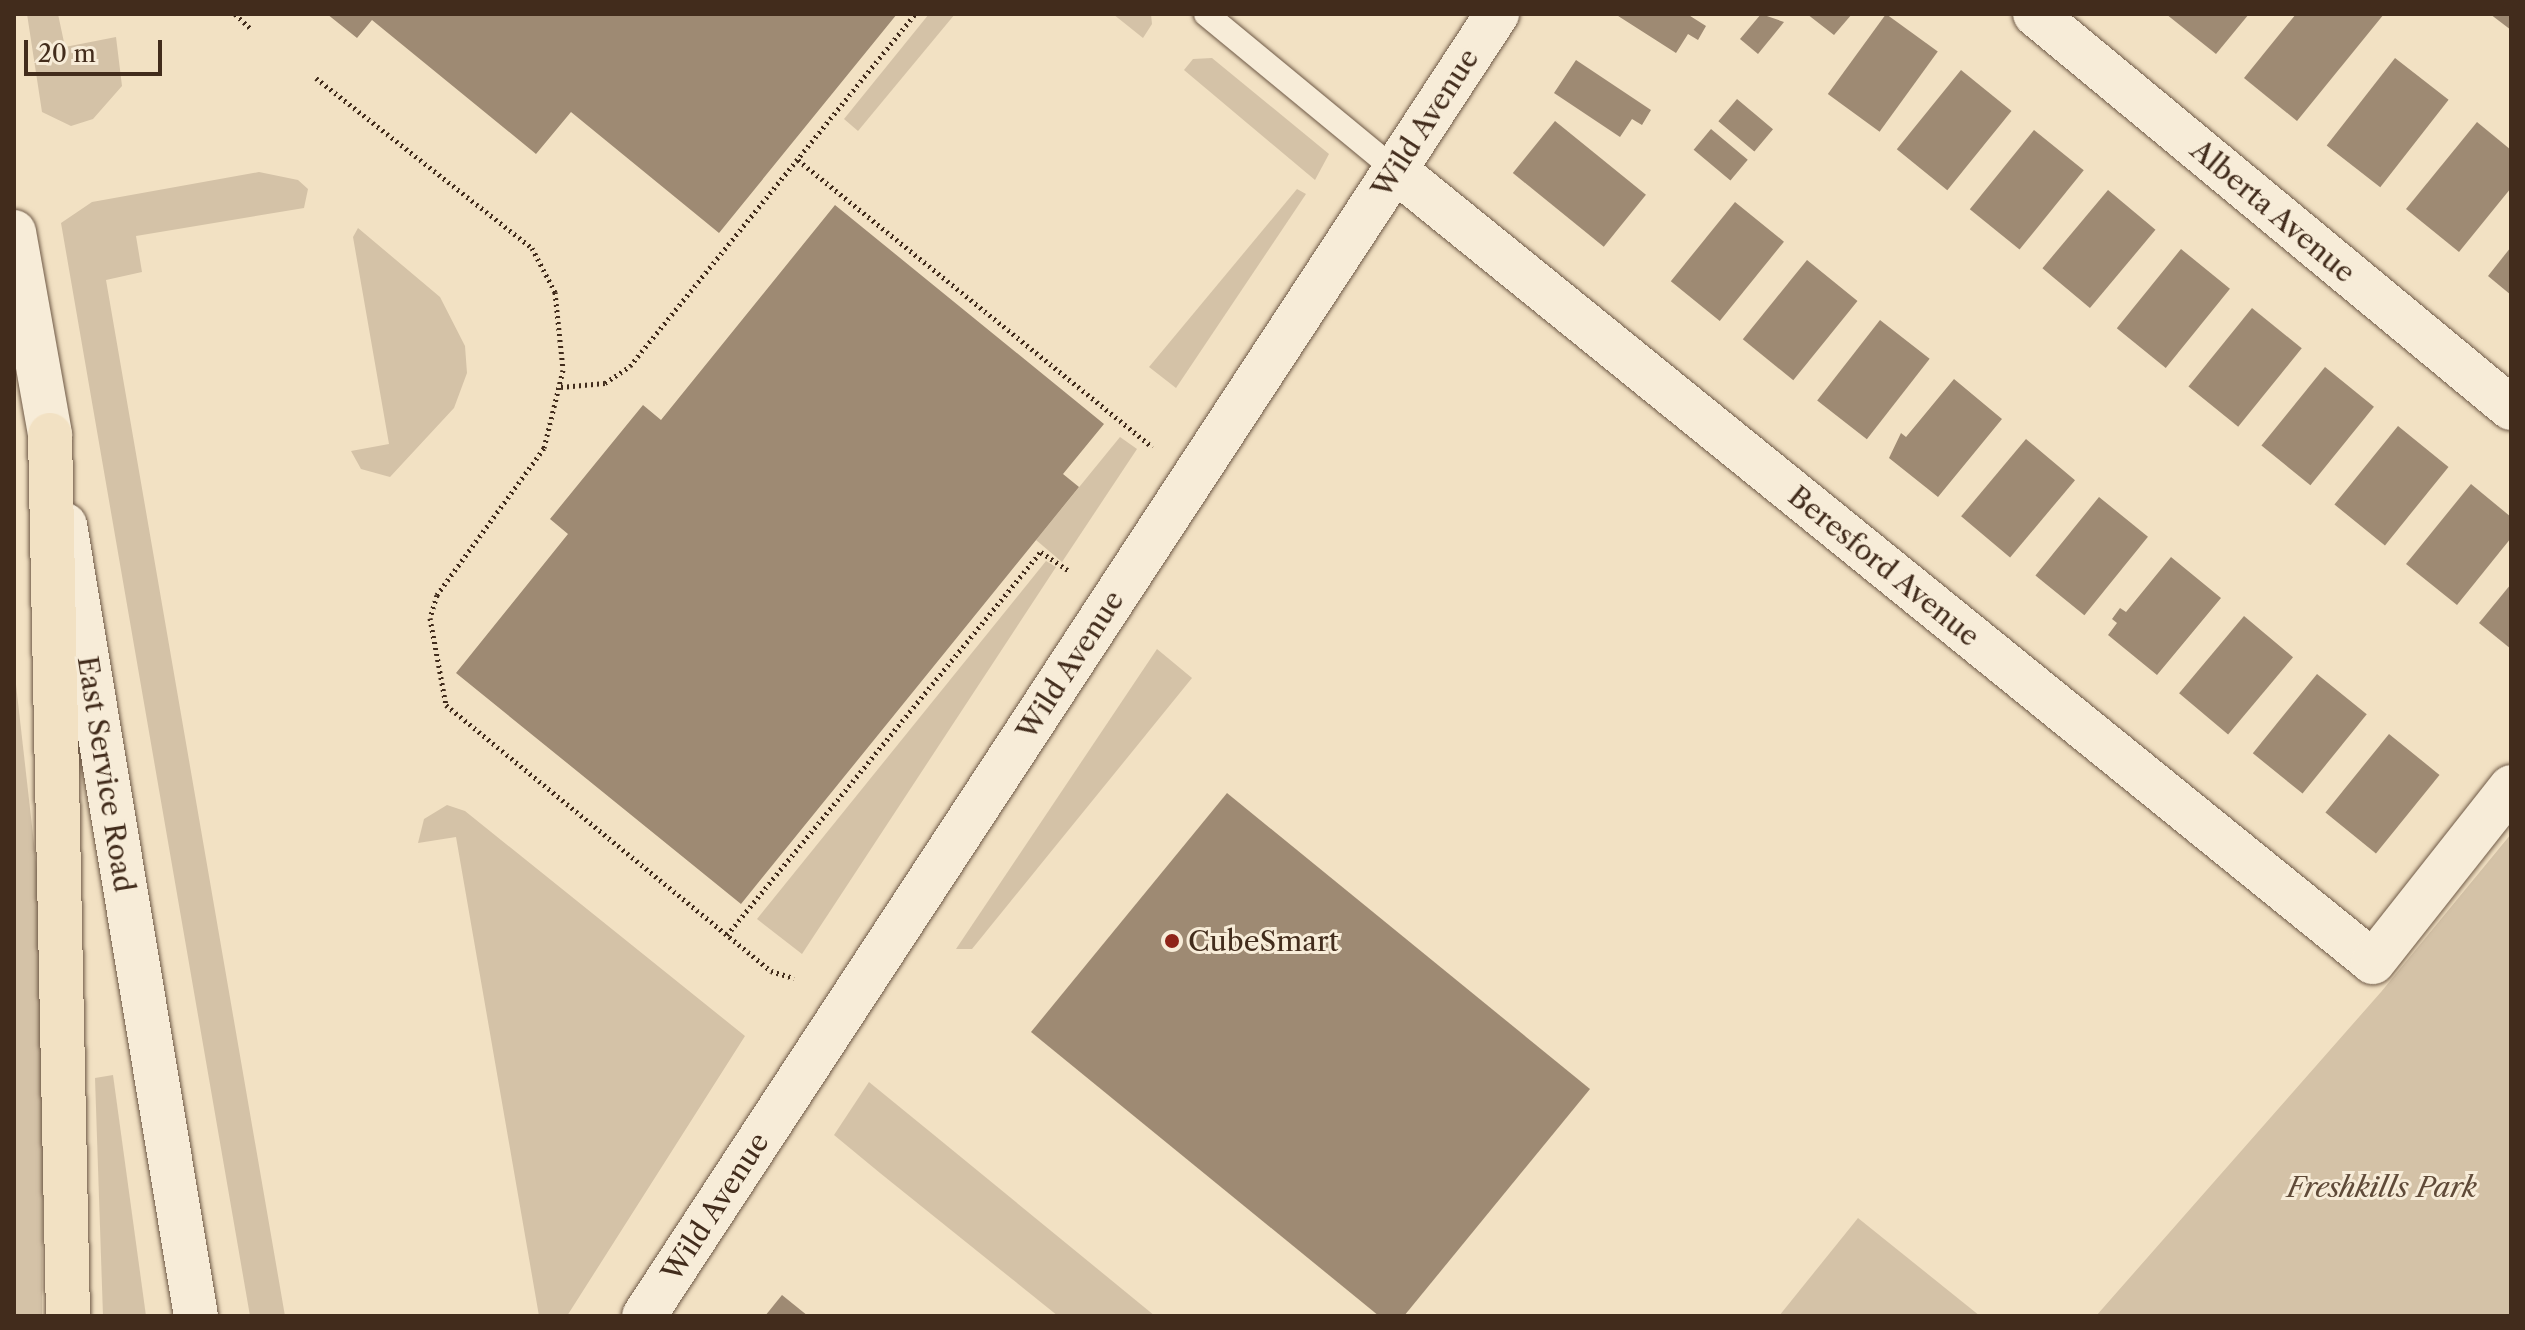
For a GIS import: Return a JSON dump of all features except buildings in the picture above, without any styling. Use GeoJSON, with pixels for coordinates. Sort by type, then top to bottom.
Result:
{"type":"FeatureCollection","features":[{"type":"Feature","properties":{"kind":"highway"},"geometry":{"type":"LineString","coordinates":[[50,435],[68,1316]]}},
{"type":"Feature","properties":{"kind":"street","name":"Wild Avenue"},"geometry":{"type":"LineString","coordinates":[[644,1316],[1497,14]]}},
{"type":"Feature","properties":{"kind":"street","name":"Alberta Avenue"},"geometry":{"type":"LineString","coordinates":[[2035,14],[2511,408]]}},
{"type":"Feature","properties":{"kind":"street","name":"Beresford Avenue"},"geometry":{"type":"LineString","coordinates":[[1395,170],[2373,962],[2511,787]]}},
{"type":"Feature","properties":{"kind":"street","name":"East Service Road"},"geometry":{"type":"LineString","coordinates":[[14,232],[196,1316]]}},
{"type":"Feature","properties":{"kind":"lane"},"geometry":{"type":"LineString","coordinates":[[1206,14],[1395,170]]}},
{"type":"Feature","properties":{"kind":"path"},"geometry":{"type":"LineString","coordinates":[[235,14],[251,29]]}},
{"type":"Feature","properties":{"kind":"path"},"geometry":{"type":"LineString","coordinates":[[561,387],[619,378],[915,14]]}},
{"type":"Feature","properties":{"kind":"path"},"geometry":{"type":"LineString","coordinates":[[316,78],[532,248],[555,292],[561,387],[544,448],[524,484],[437,595],[430,636],[438,688],[453,713],[771,971],[794,978]]}},
{"type":"Feature","properties":{"kind":"path"},"geometry":{"type":"LineString","coordinates":[[798,160],[1152,447]]}},
{"type":"Feature","properties":{"kind":"path"},"geometry":{"type":"LineString","coordinates":[[727,935],[1041,552],[1069,571]]}},
{"type":"Feature","properties":{"kind":"green space"},"geometry":{"type":"Polygon","coordinates":[[[27,14],[58,14],[65,47],[116,37],[122,86],[93,119],[71,126],[42,112],[27,14]]]}},
{"type":"Feature","properties":{"kind":"green space"},"geometry":{"type":"Polygon","coordinates":[[[929,14],[955,14],[858,131],[844,119],[929,14]]]}},
{"type":"Feature","properties":{"kind":"green space"},"geometry":{"type":"Polygon","coordinates":[[[1113,14],[1151,14],[1152,24],[1143,38],[1113,14]]]}},
{"type":"Feature","properties":{"kind":"green space"},"geometry":{"type":"Polygon","coordinates":[[[1212,58],[1329,154],[1315,180],[1184,70],[1193,59],[1212,58]]]}},
{"type":"Feature","properties":{"kind":"green space"},"geometry":{"type":"Polygon","coordinates":[[[259,172],[298,180],[308,189],[304,208],[136,236],[142,272],[106,280],[285,1316],[250,1316],[61,223],[92,202],[259,172]]]}},
{"type":"Feature","properties":{"kind":"green space"},"geometry":{"type":"Polygon","coordinates":[[[1297,189],[1306,194],[1176,388],[1149,367],[1297,189]]]}},
{"type":"Feature","properties":{"kind":"green space"},"geometry":{"type":"Polygon","coordinates":[[[358,228],[440,297],[465,346],[467,373],[454,408],[390,477],[361,469],[351,451],[389,444],[353,237],[358,228]]]}},
{"type":"Feature","properties":{"kind":"green space"},"geometry":{"type":"Polygon","coordinates":[[[1120,437],[1137,449],[1062,562],[1036,540],[1120,437]]]}},
{"type":"Feature","properties":{"kind":"green space"},"geometry":{"type":"Polygon","coordinates":[[[1046,561],[1056,567],[802,954],[757,919],[1046,561]]]}},
{"type":"Feature","properties":{"kind":"green space"},"geometry":{"type":"Polygon","coordinates":[[[1157,649],[1192,678],[972,949],[956,949],[1157,649]]]}},
{"type":"Feature","properties":{"kind":"green space"},"geometry":{"type":"Polygon","coordinates":[[[14,667],[45,941],[42,1316],[14,1316],[14,667]]]}},
{"type":"Feature","properties":{"kind":"green space"},"geometry":{"type":"Polygon","coordinates":[[[447,805],[465,811],[745,1036],[567,1316],[539,1316],[456,837],[418,843],[424,819],[447,805]]]}},
{"type":"Feature","properties":{"kind":"green space","name":"Freshkills Park"},"geometry":{"type":"Polygon","coordinates":[[[2511,834],[2511,1316],[2096,1316],[2381,992],[2511,834]]]}},
{"type":"Feature","properties":{"kind":"green space"},"geometry":{"type":"Polygon","coordinates":[[[113,1075],[146,1316],[103,1316],[95,1078],[113,1075]]]}},
{"type":"Feature","properties":{"kind":"green space"},"geometry":{"type":"Polygon","coordinates":[[[869,1082],[1155,1316],[1058,1316],[880,1173],[834,1135],[869,1082]]]}},
{"type":"Feature","properties":{"kind":"green space"},"geometry":{"type":"Polygon","coordinates":[[[1858,1218],[1980,1316],[1779,1316],[1858,1218]]]}},
{"type":"Feature","properties":{"kind":"place","name":"CubeSmart"},"geometry":{"type":"Point","coordinates":[1172,941]}}]}
